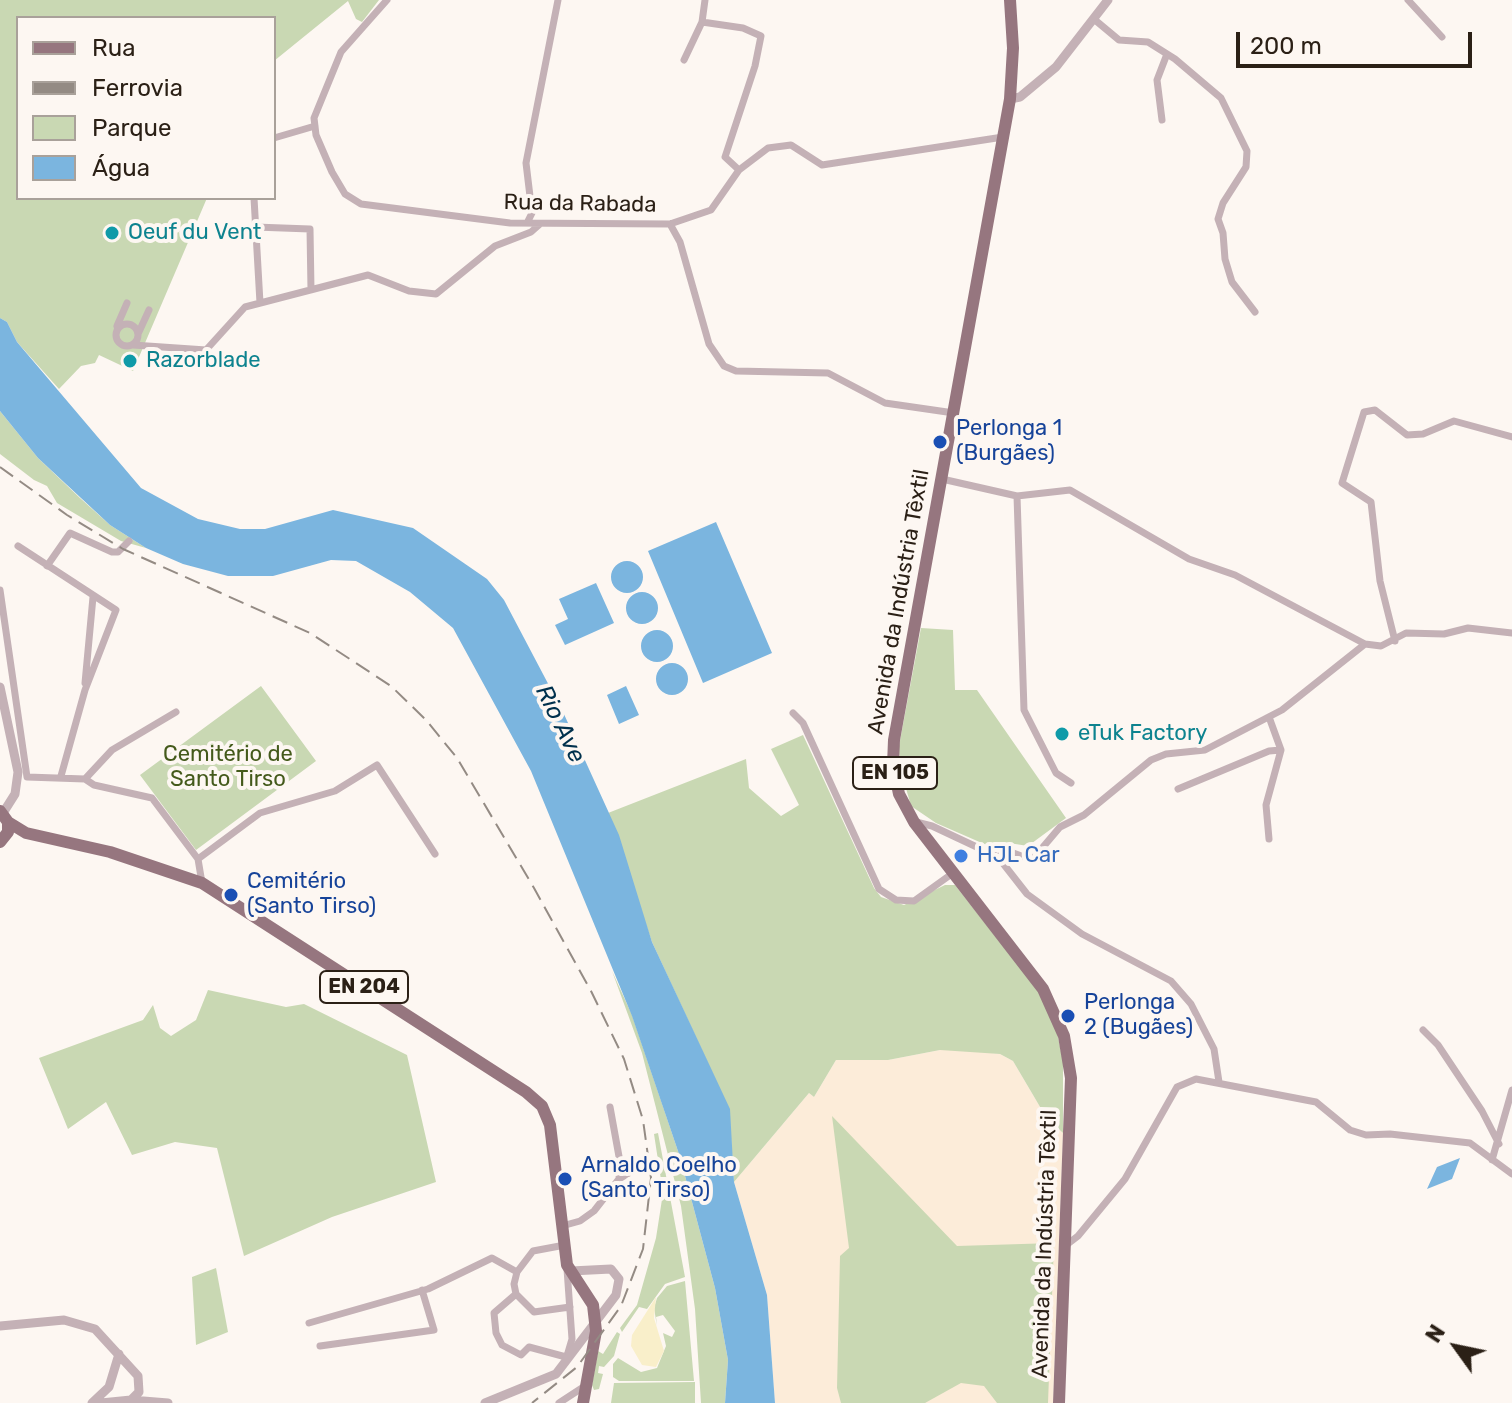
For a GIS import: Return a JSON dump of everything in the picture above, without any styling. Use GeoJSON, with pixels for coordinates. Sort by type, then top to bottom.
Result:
{"type":"FeatureCollection","features":[{"type":"Feature","properties":{"kind":"main road","name":"Avenida da Indústria Têxtil"},"geometry":{"type":"LineString","coordinates":[[1010,0],[1013,48],[1010,99],[894,740],[893,765],[899,794],[914,822],[1043,989],[1064,1036],[1071,1078],[1059,1403]]}},
{"type":"Feature","properties":{"kind":"main road","name":"EN 204"},"geometry":{"type":"LineString","coordinates":[[4,815],[3,839],[26,833]]}},
{"type":"Feature","properties":{"kind":"main road","name":"EN 204"},"geometry":{"type":"LineString","coordinates":[[4,815],[26,833],[110,852],[202,883],[526,1092],[542,1106],[550,1125],[569,1268],[593,1305],[596,1331],[583,1403]]}},
{"type":"Feature","properties":{"kind":"street"},"geometry":{"type":"LineString","coordinates":[[276,137],[315,126],[322,93],[336,62],[354,34],[387,0]]}},
{"type":"Feature","properties":{"kind":"street"},"geometry":{"type":"LineString","coordinates":[[527,223],[532,213],[526,163],[558,0]]}},
{"type":"Feature","properties":{"kind":"street"},"geometry":{"type":"LineString","coordinates":[[684,60],[702,22],[705,0]]}},
{"type":"Feature","properties":{"kind":"street"},"geometry":{"type":"LineString","coordinates":[[1010,99],[1020,97],[1056,67],[1108,0]]}},
{"type":"Feature","properties":{"kind":"street"},"geometry":{"type":"LineString","coordinates":[[1408,0],[1442,37]]}},
{"type":"Feature","properties":{"kind":"street"},"geometry":{"type":"LineString","coordinates":[[1095,20],[1119,40],[1148,42],[1221,98],[1247,151],[1246,167],[1223,203],[1218,219],[1232,282],[1255,312]]}},
{"type":"Feature","properties":{"kind":"street"},"geometry":{"type":"LineString","coordinates":[[702,22],[743,28],[761,36],[755,66],[725,157],[739,170]]}},
{"type":"Feature","properties":{"kind":"street"},"geometry":{"type":"LineString","coordinates":[[1162,120],[1157,80],[1167,54]]}},
{"type":"Feature","properties":{"kind":"street","name":"Rua da Rabada"},"geometry":{"type":"LineString","coordinates":[[315,126],[332,172],[345,194],[361,204],[540,224],[670,224],[711,210],[739,170],[768,148],[791,145],[822,165],[1003,137]]}},
{"type":"Feature","properties":{"kind":"street"},"geometry":{"type":"LineString","coordinates":[[254,200],[260,303]]}},
{"type":"Feature","properties":{"kind":"street"},"geometry":{"type":"LineString","coordinates":[[115,333],[121,325],[129,324],[136,339],[147,348],[206,350],[245,307],[368,275],[409,291],[436,294],[495,246],[531,232],[540,224]]}},
{"type":"Feature","properties":{"kind":"street"},"geometry":{"type":"LineString","coordinates":[[670,224],[680,242],[709,344],[724,366],[752,372],[828,373],[885,403],[954,413]]}},
{"type":"Feature","properties":{"kind":"street"},"geometry":{"type":"LineString","coordinates":[[255,227],[310,229],[311,290]]}},
{"type":"Feature","properties":{"kind":"street"},"geometry":{"type":"LineString","coordinates":[[127,303],[115,333],[121,345],[136,339],[149,310]]}},
{"type":"Feature","properties":{"kind":"street"},"geometry":{"type":"LineString","coordinates":[[1395,641],[1380,581],[1371,502],[1342,483],[1364,412],[1375,410],[1407,435],[1423,434],[1454,421],[1512,437]]}},
{"type":"Feature","properties":{"kind":"street"},"geometry":{"type":"LineString","coordinates":[[942,479],[1017,496],[1070,490],[1189,559],[1235,575],[1365,644],[1381,646],[1406,633],[1444,634],[1468,628],[1512,633]]}},
{"type":"Feature","properties":{"kind":"street"},"geometry":{"type":"LineString","coordinates":[[1017,496],[1024,710],[1056,773],[1071,783]]}},
{"type":"Feature","properties":{"kind":"street"},"geometry":{"type":"LineString","coordinates":[[47,566],[70,533],[112,552],[118,552],[129,541]]}},
{"type":"Feature","properties":{"kind":"street"},"geometry":{"type":"LineString","coordinates":[[18,546],[93,597],[112,606],[115,615],[85,690],[61,776]]}},
{"type":"Feature","properties":{"kind":"street"},"geometry":{"type":"LineString","coordinates":[[0,590],[27,777],[85,779],[94,785],[152,798],[198,859],[202,883]]}},
{"type":"Feature","properties":{"kind":"street"},"geometry":{"type":"LineString","coordinates":[[85,690],[93,597]]}},
{"type":"Feature","properties":{"kind":"street"},"geometry":{"type":"LineString","coordinates":[[998,857],[1008,851],[1032,860],[1060,827],[1084,815],[1151,760],[1166,754],[1205,750],[1269,717],[1365,644]]}},
{"type":"Feature","properties":{"kind":"street"},"geometry":{"type":"LineString","coordinates":[[0,687],[4,722],[18,781],[4,815]]}},
{"type":"Feature","properties":{"kind":"street"},"geometry":{"type":"LineString","coordinates":[[85,779],[100,758],[176,712]]}},
{"type":"Feature","properties":{"kind":"street"},"geometry":{"type":"LineString","coordinates":[[793,713],[803,723],[879,889],[896,900],[914,901],[953,873]]}},
{"type":"Feature","properties":{"kind":"street"},"geometry":{"type":"LineString","coordinates":[[1269,717],[1281,750],[1266,805],[1269,839]]}},
{"type":"Feature","properties":{"kind":"street"},"geometry":{"type":"LineString","coordinates":[[1178,789],[1269,751],[1281,750]]}},
{"type":"Feature","properties":{"kind":"street"},"geometry":{"type":"LineString","coordinates":[[198,859],[260,813],[335,791],[377,765],[435,854]]}},
{"type":"Feature","properties":{"kind":"street"},"geometry":{"type":"LineString","coordinates":[[914,822],[932,826],[998,857],[1027,894],[1082,934],[1171,981],[1191,1004],[1214,1049],[1219,1082]]}},
{"type":"Feature","properties":{"kind":"street"},"geometry":{"type":"LineString","coordinates":[[1423,1030],[1438,1045],[1482,1111],[1499,1144]]}},
{"type":"Feature","properties":{"kind":"street"},"geometry":{"type":"LineString","coordinates":[[1065,1246],[1078,1236],[1125,1179],[1177,1087],[1196,1079],[1316,1102],[1350,1130],[1366,1135],[1390,1134],[1470,1143],[1512,1174]]}},
{"type":"Feature","properties":{"kind":"street"},"geometry":{"type":"LineString","coordinates":[[1492,1160],[1512,1090]]}},
{"type":"Feature","properties":{"kind":"street"},"geometry":{"type":"LineString","coordinates":[[610,1107],[620,1162],[619,1179]]}},
{"type":"Feature","properties":{"kind":"street"},"geometry":{"type":"LineString","coordinates":[[562,1226],[580,1221],[594,1211],[619,1179],[637,1168]]}},
{"type":"Feature","properties":{"kind":"street"},"geometry":{"type":"LineString","coordinates":[[565,1245],[533,1251],[517,1272],[516,1294],[494,1313],[496,1333],[502,1345],[521,1355],[529,1347],[566,1357]]}},
{"type":"Feature","properties":{"kind":"street"},"geometry":{"type":"LineString","coordinates":[[309,1323],[422,1290],[492,1258],[517,1272]]}},
{"type":"Feature","properties":{"kind":"street"},"geometry":{"type":"LineString","coordinates":[[485,1403],[504,1398],[561,1369],[616,1295],[619,1279],[611,1269],[569,1268],[572,1339],[561,1369]]}},
{"type":"Feature","properties":{"kind":"street"},"geometry":{"type":"LineString","coordinates":[[569,1296],[577,1289],[584,1290],[593,1269]]}},
{"type":"Feature","properties":{"kind":"street"},"geometry":{"type":"LineString","coordinates":[[320,1346],[434,1330],[422,1290]]}},
{"type":"Feature","properties":{"kind":"street"},"geometry":{"type":"LineString","coordinates":[[516,1294],[534,1312],[570,1307]]}},
{"type":"Feature","properties":{"kind":"street"},"geometry":{"type":"LineString","coordinates":[[0,1326],[74,1321],[105,1336],[140,1385],[156,1400]]}},
{"type":"Feature","properties":{"kind":"street"},"geometry":{"type":"LineString","coordinates":[[572,1339],[579,1347]]}},
{"type":"Feature","properties":{"kind":"street"},"geometry":{"type":"LineString","coordinates":[[92,1403],[109,1387],[119,1354]]}},
{"type":"Feature","properties":{"kind":"street"},"geometry":{"type":"LineString","coordinates":[[115,1373],[132,1371]]}},
{"type":"Feature","properties":{"kind":"street"},"geometry":{"type":"LineString","coordinates":[[559,1403],[570,1399],[586,1384]]}},
{"type":"Feature","properties":{"kind":"street"},"geometry":{"type":"LineString","coordinates":[[125,1400],[137,1396],[140,1385]]}},
{"type":"Feature","properties":{"kind":"street"},"geometry":{"type":"LineString","coordinates":[[109,1387],[125,1400]]}},
{"type":"Feature","properties":{"kind":"street"},"geometry":{"type":"LineString","coordinates":[[105,1403],[125,1400],[168,1403]]}},
{"type":"Feature","properties":{"kind":"shaded area"},"geometry":{"type":"Polygon","coordinates":[[[940,1050],[1000,1054],[1013,1061],[1046,1117],[1063,1133],[1053,1403],[775,1403],[767,1295],[734,1182],[809,1093],[814,1097],[836,1060],[888,1060],[940,1050]]]}},
{"type":"Feature","properties":{"kind":"green space"},"geometry":{"type":"Polygon","coordinates":[[[0,0],[379,0],[362,22],[356,19],[348,1],[276,59],[276,16],[16,16],[16,200],[206,200],[133,371],[99,355],[95,363],[81,366],[59,389],[17,342],[7,322],[0,318],[0,0]]]}},
{"type":"Feature","properties":{"kind":"green space"},"geometry":{"type":"Polygon","coordinates":[[[0,411],[38,458],[80,498],[110,525],[146,548],[121,541],[57,503],[47,486],[0,454],[0,411]]]}},
{"type":"Feature","properties":{"kind":"green space"},"geometry":{"type":"Polygon","coordinates":[[[921,628],[953,630],[955,690],[977,690],[1066,818],[1028,846],[1009,843],[991,847],[936,823],[911,806],[900,767],[899,746],[921,628]]]}},
{"type":"Feature","properties":{"kind":"green space","name":"Cemitério de Santo Tirso"},"geometry":{"type":"Polygon","coordinates":[[[261,686],[316,761],[196,850],[140,775],[261,686]]]}},
{"type":"Feature","properties":{"kind":"green space"},"geometry":{"type":"Polygon","coordinates":[[[803,735],[874,888],[881,897],[904,905],[945,885],[955,885],[1043,997],[1056,1028],[1063,1061],[1063,1133],[1046,1117],[1013,1061],[1000,1054],[940,1050],[888,1060],[836,1060],[814,1097],[809,1093],[734,1182],[729,1109],[652,942],[608,813],[746,759],[749,788],[781,816],[799,805],[771,749],[803,735]]]}},
{"type":"Feature","properties":{"kind":"green space"},"geometry":{"type":"Polygon","coordinates":[[[612,971],[632,1015],[680,1157],[715,1288],[728,1360],[725,1403],[701,1403],[695,1309],[681,1206],[642,1053],[612,971]]]}},
{"type":"Feature","properties":{"kind":"green space"},"geometry":{"type":"Polygon","coordinates":[[[208,990],[286,1007],[304,1004],[407,1055],[436,1182],[332,1217],[244,1256],[217,1148],[175,1142],[132,1155],[106,1102],[68,1129],[39,1058],[143,1020],[153,1005],[160,1028],[171,1036],[196,1020],[208,990]]]}},
{"type":"Feature","properties":{"kind":"green space"},"geometry":{"type":"Polygon","coordinates":[[[832,1116],[957,1246],[1054,1243],[1048,1403],[997,1403],[984,1386],[961,1383],[925,1403],[841,1403],[837,1388],[840,1256],[849,1248],[832,1116]]]}},
{"type":"Feature","properties":{"kind":"green space"},"geometry":{"type":"Polygon","coordinates":[[[658,1133],[685,1277],[665,1284],[647,1309],[639,1307],[622,1332],[620,1328],[637,1305],[656,1238],[663,1193],[654,1134],[658,1133]]]}},
{"type":"Feature","properties":{"kind":"green space"},"geometry":{"type":"Polygon","coordinates":[[[216,1268],[228,1332],[196,1345],[192,1277],[216,1268]]]}},
{"type":"Feature","properties":{"kind":"green space"},"geometry":{"type":"Polygon","coordinates":[[[685,1281],[694,1381],[619,1381],[613,1377],[613,1364],[618,1358],[641,1372],[657,1368],[666,1346],[663,1333],[672,1337],[675,1331],[663,1315],[656,1317],[657,1326],[654,1308],[657,1298],[667,1286],[685,1281]]]}},
{"type":"Feature","properties":{"kind":"green space"},"geometry":{"type":"Polygon","coordinates":[[[617,1332],[620,1334],[614,1356],[604,1367],[599,1366],[598,1373],[603,1374],[599,1389],[594,1390],[592,1385],[598,1351],[603,1354],[617,1332]]]}},
{"type":"Feature","properties":{"kind":"green space"},"geometry":{"type":"Polygon","coordinates":[[[695,1382],[695,1403],[611,1403],[614,1383],[695,1382]]]}},
{"type":"Feature","properties":{"kind":"sand"},"geometry":{"type":"Polygon","coordinates":[[[656,1297],[654,1318],[664,1351],[656,1367],[642,1365],[631,1346],[632,1335],[656,1297]]]}},
{"type":"Feature","properties":{"kind":"water","name":"Rio Ave"},"geometry":{"type":"Polygon","coordinates":[[[0,318],[7,322],[17,342],[141,488],[198,519],[240,529],[265,529],[333,510],[413,528],[487,579],[504,600],[563,712],[619,835],[652,942],[730,1109],[734,1182],[767,1295],[775,1403],[725,1403],[728,1360],[715,1288],[680,1157],[632,1016],[531,771],[453,628],[410,592],[356,561],[331,560],[273,576],[228,576],[183,564],[146,548],[110,525],[38,458],[0,411],[0,318]]]}},
{"type":"Feature","properties":{"kind":"water"},"geometry":{"type":"Polygon","coordinates":[[[716,522],[772,653],[703,683],[648,551],[716,522]]]}},
{"type":"Feature","properties":{"kind":"water"},"geometry":{"type":"Polygon","coordinates":[[[627,561],[639,565],[643,577],[639,589],[627,593],[615,589],[611,577],[615,565],[627,561]]]}},
{"type":"Feature","properties":{"kind":"water"},"geometry":{"type":"Polygon","coordinates":[[[596,583],[614,623],[565,645],[555,625],[568,619],[559,599],[596,583]]]}},
{"type":"Feature","properties":{"kind":"water"},"geometry":{"type":"Polygon","coordinates":[[[642,592],[654,596],[658,608],[654,620],[642,624],[630,620],[626,608],[630,596],[642,592]]]}},
{"type":"Feature","properties":{"kind":"water"},"geometry":{"type":"Polygon","coordinates":[[[657,630],[669,634],[673,646],[669,658],[657,662],[645,658],[641,646],[645,634],[657,630]]]}},
{"type":"Feature","properties":{"kind":"water"},"geometry":{"type":"Polygon","coordinates":[[[672,663],[684,667],[688,679],[684,691],[672,695],[660,691],[656,679],[660,667],[672,663]]]}},
{"type":"Feature","properties":{"kind":"water"},"geometry":{"type":"Polygon","coordinates":[[[626,686],[639,715],[619,724],[607,695],[626,686]]]}},
{"type":"Feature","properties":{"kind":"water"},"geometry":{"type":"Polygon","coordinates":[[[1460,1158],[1452,1179],[1427,1189],[1437,1167],[1460,1158]]]}},
{"type":"Feature","properties":{"kind":"railway"},"geometry":{"type":"LineString","coordinates":[[0,467],[67,515],[123,549],[310,633],[391,686],[426,720],[457,758],[534,888],[591,991],[624,1059],[643,1120],[651,1178],[643,1249],[621,1306],[577,1367],[532,1403]]}},
{"type":"Feature","properties":{"kind":"place","name":"Oeuf du Vent"},"geometry":{"type":"Point","coordinates":[112,233]}},
{"type":"Feature","properties":{"kind":"place","name":"Razorblade"},"geometry":{"type":"Point","coordinates":[130,361]}},
{"type":"Feature","properties":{"kind":"place","name":"Perlonga 1 (Burgães)"},"geometry":{"type":"Point","coordinates":[940,442]}},
{"type":"Feature","properties":{"kind":"place","name":"eTuk Factory"},"geometry":{"type":"Point","coordinates":[1062,734]}},
{"type":"Feature","properties":{"kind":"place","name":"HJL Car"},"geometry":{"type":"Point","coordinates":[961,856]}},
{"type":"Feature","properties":{"kind":"place","name":"Cemitério (Santo Tirso)"},"geometry":{"type":"Point","coordinates":[231,895]}},
{"type":"Feature","properties":{"kind":"place","name":"Perlonga 2 (Bugães)"},"geometry":{"type":"Point","coordinates":[1068,1016]}},
{"type":"Feature","properties":{"kind":"place","name":"Arnaldo Coelho (Santo Tirso)"},"geometry":{"type":"Point","coordinates":[565,1179]}}]}
